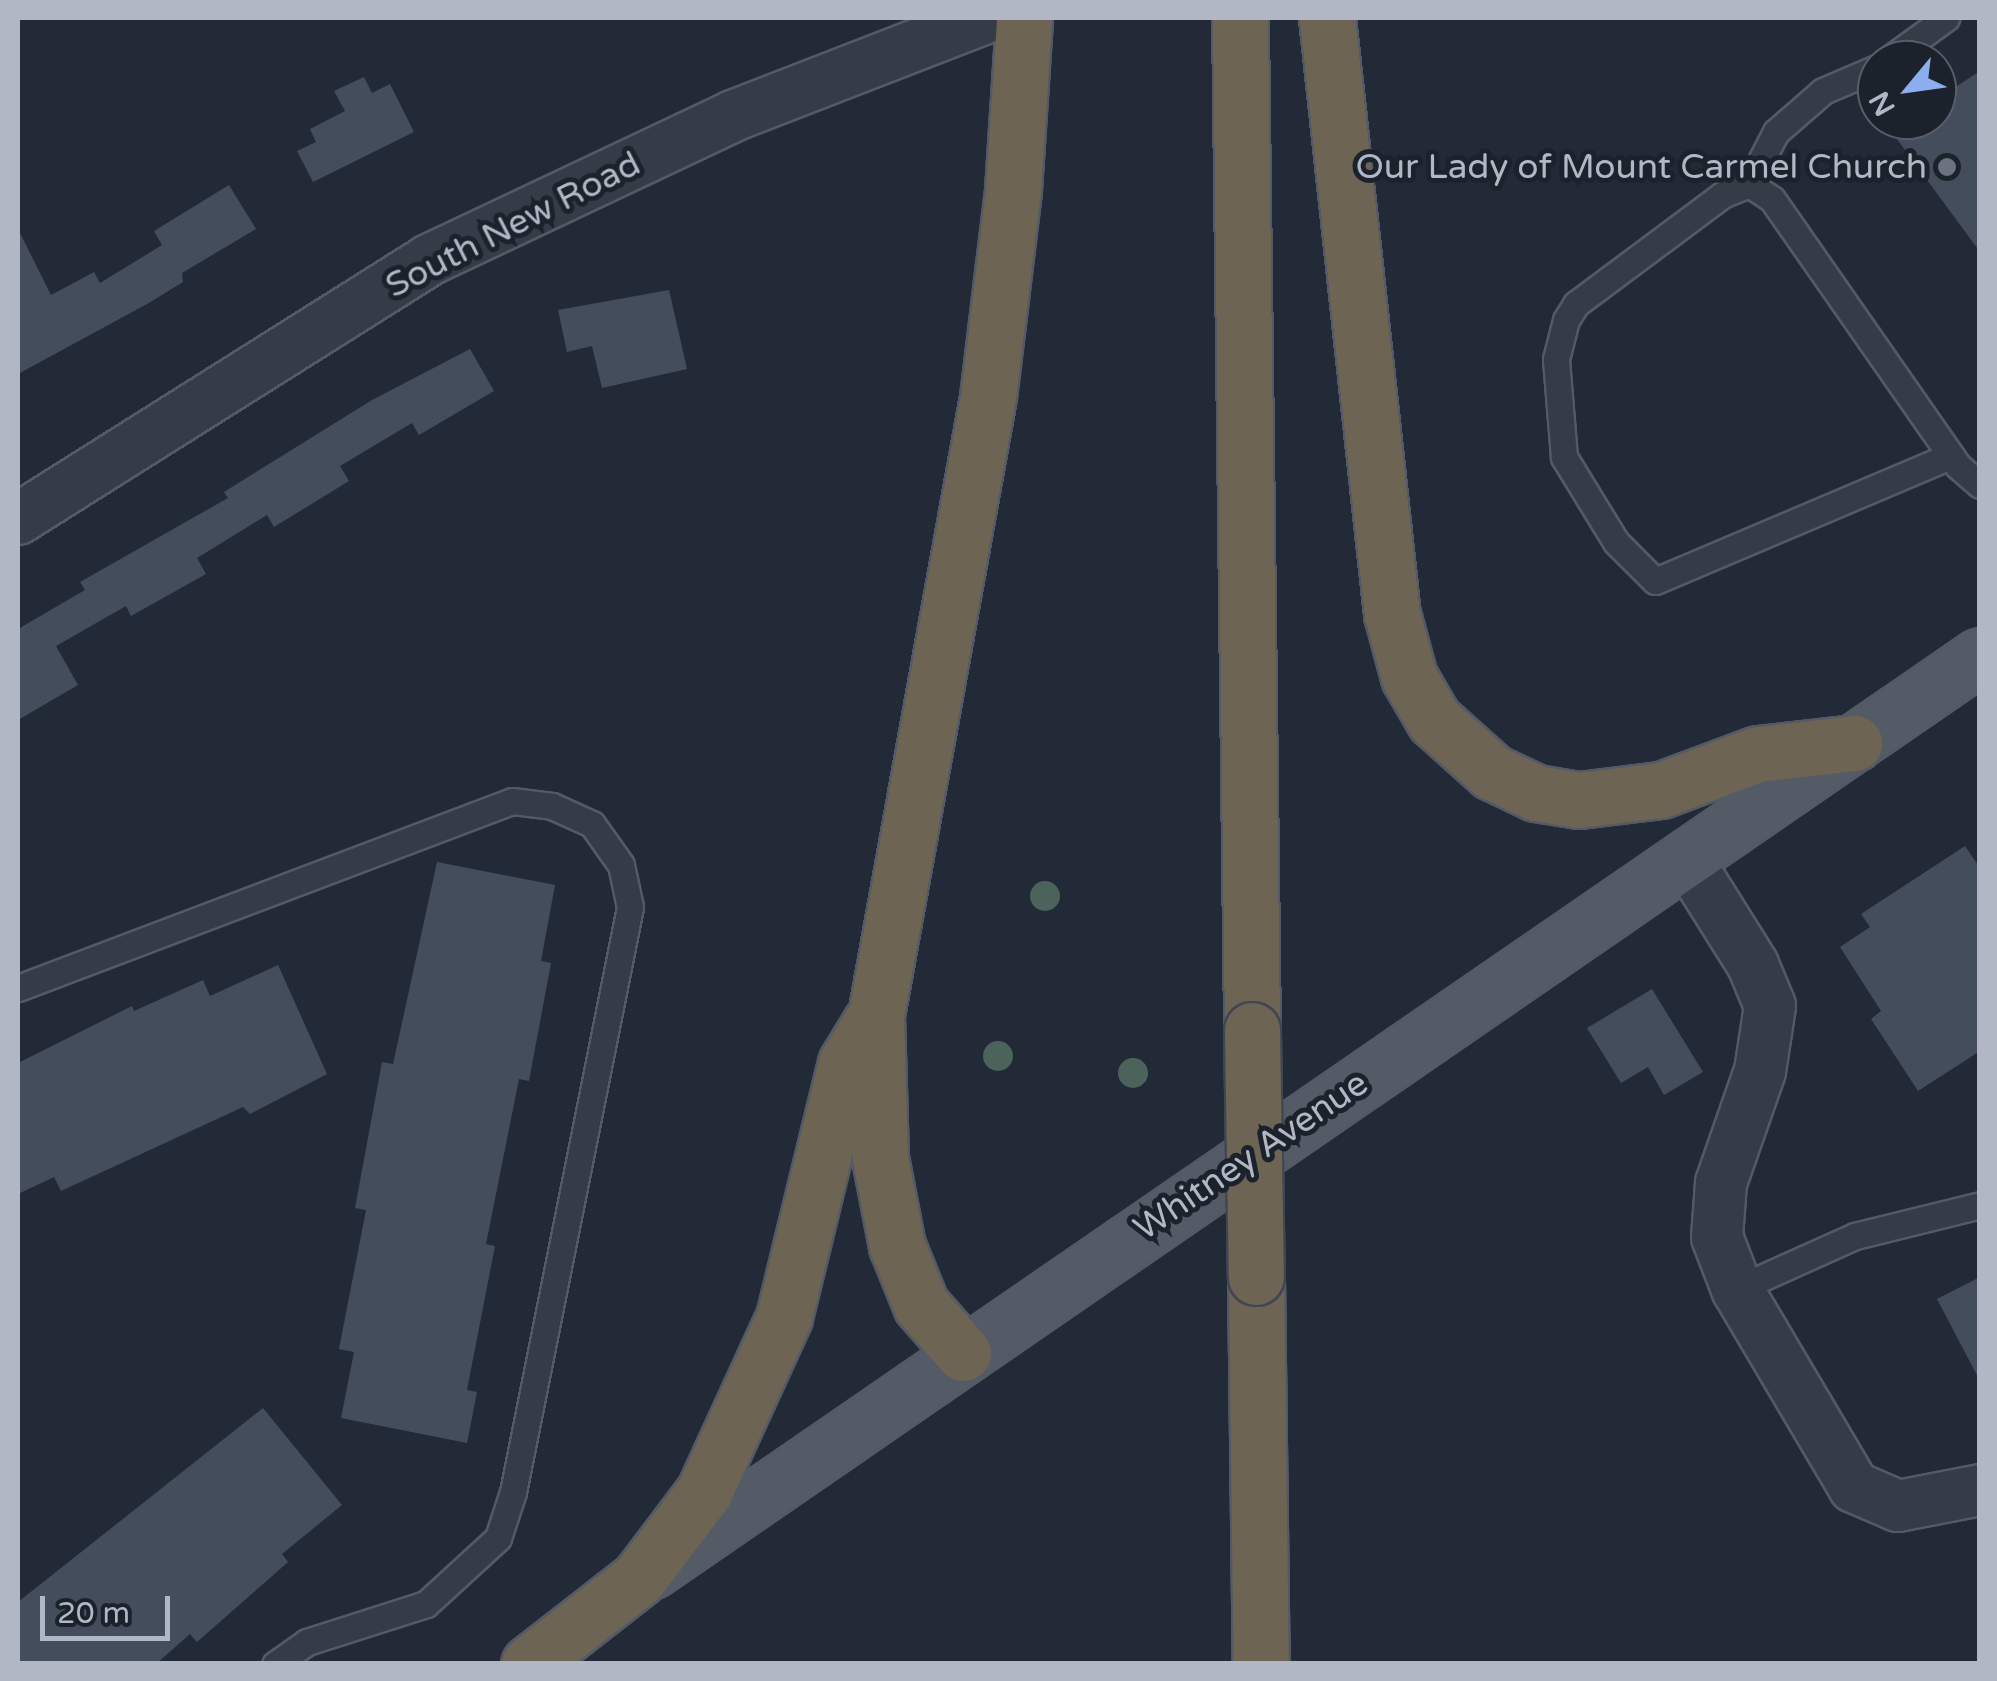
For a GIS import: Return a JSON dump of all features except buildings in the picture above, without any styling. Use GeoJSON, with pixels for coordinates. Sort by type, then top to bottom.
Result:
{"type":"FeatureCollection","features":[{"type":"Feature","properties":{"kind":"highway"},"geometry":{"type":"LineString","coordinates":[[963,1353],[922,1305],[897,1246],[880,1158],[876,1015],[971,508],[1020,100],[1024,18]]}},
{"type":"Feature","properties":{"kind":"highway"},"geometry":{"type":"LineString","coordinates":[[1240,18],[1262,1664]]}},
{"type":"Feature","properties":{"kind":"highway"},"geometry":{"type":"LineString","coordinates":[[1327,18],[1392,614],[1409,677],[1434,720],[1492,772],[1536,793],[1579,800],[1661,790],[1758,754],[1854,743]]}},
{"type":"Feature","properties":{"kind":"highway"},"geometry":{"type":"LineString","coordinates":[[618,1595],[690,1516],[760,1376],[801,1264],[846,1063],[876,1015]]}},
{"type":"Feature","properties":{"kind":"highway","name":"Whitney Avenue"},"geometry":{"type":"LineString","coordinates":[[529,1664],[618,1595]]}},
{"type":"Feature","properties":{"kind":"main road","name":"Whitney Avenue"},"geometry":{"type":"LineString","coordinates":[[618,1595],[963,1353],[1980,656]]}},
{"type":"Feature","properties":{"kind":"street","name":"South New Road"},"geometry":{"type":"LineString","coordinates":[[18,518],[430,260],[733,116],[986,18]]}},
{"type":"Feature","properties":{"kind":"street"},"geometry":{"type":"LineString","coordinates":[[1686,858],[1753,965],[1770,1006],[1760,1071],[1721,1183],[1717,1237],[1737,1289],[1854,1487],[1898,1506],[1980,1490]]}},
{"type":"Feature","properties":{"kind":"lane"},"geometry":{"type":"LineString","coordinates":[[1916,40],[1946,18]]}},
{"type":"Feature","properties":{"kind":"lane"},"geometry":{"type":"LineString","coordinates":[[1857,77],[1823,91],[1776,132],[1748,184],[1663,239],[1576,304],[1566,320],[1556,360],[1564,457],[1616,542],[1655,582],[1950,456]]}},
{"type":"Feature","properties":{"kind":"lane"},"geometry":{"type":"LineString","coordinates":[[1748,184],[1772,199],[1950,456],[1980,484]]}},
{"type":"Feature","properties":{"kind":"lane"},"geometry":{"type":"LineString","coordinates":[[18,988],[512,801],[552,806],[592,824],[620,865],[630,907],[513,1492],[498,1538],[426,1604],[323,1636],[275,1664]]}},
{"type":"Feature","properties":{"kind":"lane"},"geometry":{"type":"LineString","coordinates":[[1737,1289],[1856,1236],[1980,1205]]}},
{"type":"Feature","properties":{"kind":"place","name":"Our Lady of Mount Carmel Church"},"geometry":{"type":"Point","coordinates":[1947,167]}}]}
